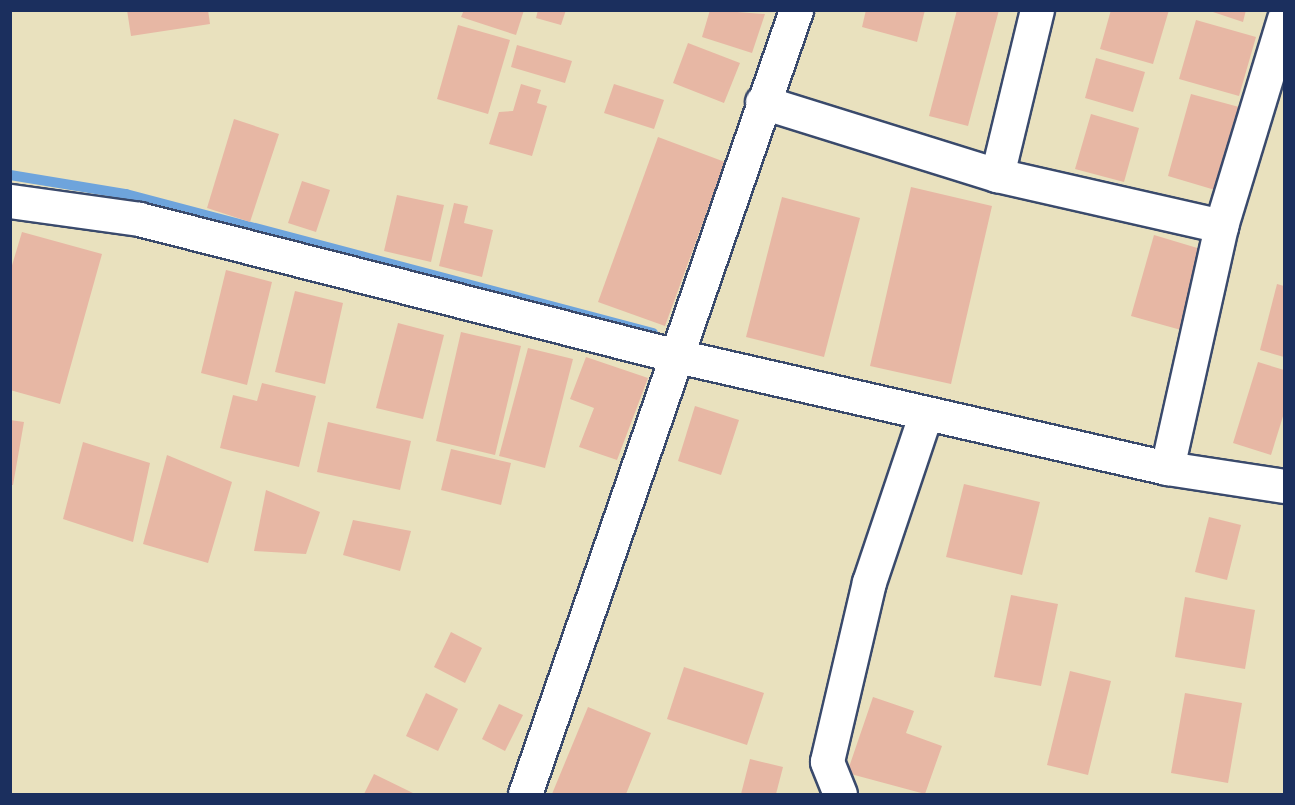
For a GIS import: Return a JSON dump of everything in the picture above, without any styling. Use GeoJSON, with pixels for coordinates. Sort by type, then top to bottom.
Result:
{"type":"FeatureCollection","features":[{"type":"Feature","properties":{"kind":"street"},"geometry":{"type":"LineString","coordinates":[[525,795],[673,355],[796,10]]}},
{"type":"Feature","properties":{"kind":"street"},"geometry":{"type":"LineString","coordinates":[[997,175],[1037,10]]}},
{"type":"Feature","properties":{"kind":"street"},"geometry":{"type":"LineString","coordinates":[[1167,468],[1221,226],[1284,18]]}},
{"type":"Feature","properties":{"kind":"street"},"geometry":{"type":"LineString","coordinates":[[762,102],[997,175],[1221,226]]}},
{"type":"Feature","properties":{"kind":"street"},"geometry":{"type":"LineString","coordinates":[[10,201],[139,219],[673,355],[1167,468],[1284,486]]}},
{"type":"Feature","properties":{"kind":"street"},"geometry":{"type":"LineString","coordinates":[[840,795],[826,760],[869,582],[926,413]]}},
{"type":"Feature","properties":{"kind":"building"},"geometry":{"type":"Polygon","coordinates":[[[127,10],[208,10],[210,24],[131,36],[127,10]]]}},
{"type":"Feature","properties":{"kind":"building"},"geometry":{"type":"Polygon","coordinates":[[[464,10],[524,10],[516,35],[461,17],[464,10]]]}},
{"type":"Feature","properties":{"kind":"building"},"geometry":{"type":"Polygon","coordinates":[[[538,10],[566,10],[561,25],[536,18],[538,10]]]}},
{"type":"Feature","properties":{"kind":"building"},"geometry":{"type":"Polygon","coordinates":[[[710,10],[765,14],[752,53],[702,37],[710,10]]]}},
{"type":"Feature","properties":{"kind":"building"},"geometry":{"type":"Polygon","coordinates":[[[866,10],[925,10],[917,42],[862,27],[866,10]]]}},
{"type":"Feature","properties":{"kind":"building"},"geometry":{"type":"Polygon","coordinates":[[[957,10],[999,10],[968,126],[929,116],[957,10]]]}},
{"type":"Feature","properties":{"kind":"building"},"geometry":{"type":"Polygon","coordinates":[[[1111,10],[1169,10],[1153,64],[1100,49],[1111,10]]]}},
{"type":"Feature","properties":{"kind":"building"},"geometry":{"type":"Polygon","coordinates":[[[1207,10],[1246,10],[1243,22],[1207,10]]]}},
{"type":"Feature","properties":{"kind":"building"},"geometry":{"type":"Polygon","coordinates":[[[1196,20],[1256,37],[1239,96],[1179,79],[1196,20]]]}},
{"type":"Feature","properties":{"kind":"building"},"geometry":{"type":"Polygon","coordinates":[[[458,25],[510,40],[488,114],[437,99],[458,25]]]}},
{"type":"Feature","properties":{"kind":"building"},"geometry":{"type":"Polygon","coordinates":[[[688,43],[740,63],[724,103],[673,83],[688,43]]]}},
{"type":"Feature","properties":{"kind":"building"},"geometry":{"type":"Polygon","coordinates":[[[517,45],[572,61],[565,83],[511,67],[517,45]]]}},
{"type":"Feature","properties":{"kind":"building"},"geometry":{"type":"Polygon","coordinates":[[[1096,58],[1145,72],[1133,112],[1085,98],[1096,58]]]}},
{"type":"Feature","properties":{"kind":"building"},"geometry":{"type":"Polygon","coordinates":[[[521,84],[541,90],[537,103],[547,106],[532,156],[489,144],[499,112],[513,111],[521,84]]]}},
{"type":"Feature","properties":{"kind":"building"},"geometry":{"type":"Polygon","coordinates":[[[614,84],[664,100],[654,129],[604,113],[614,84]]]}},
{"type":"Feature","properties":{"kind":"building"},"geometry":{"type":"Polygon","coordinates":[[[1191,94],[1239,107],[1215,190],[1168,176],[1191,94]]]}},
{"type":"Feature","properties":{"kind":"building"},"geometry":{"type":"Polygon","coordinates":[[[1091,114],[1139,128],[1124,182],[1075,169],[1091,114]]]}},
{"type":"Feature","properties":{"kind":"building"},"geometry":{"type":"Polygon","coordinates":[[[234,119],[279,134],[250,222],[207,208],[234,119]]]}},
{"type":"Feature","properties":{"kind":"building"},"geometry":{"type":"Polygon","coordinates":[[[658,137],[725,162],[665,326],[598,302],[658,137]]]}},
{"type":"Feature","properties":{"kind":"building"},"geometry":{"type":"Polygon","coordinates":[[[302,181],[330,190],[316,232],[288,223],[302,181]]]}},
{"type":"Feature","properties":{"kind":"building"},"geometry":{"type":"Polygon","coordinates":[[[911,187],[992,206],[951,384],[870,366],[911,187]]]}},
{"type":"Feature","properties":{"kind":"building"},"geometry":{"type":"Polygon","coordinates":[[[397,195],[444,205],[431,262],[384,251],[397,195]]]}},
{"type":"Feature","properties":{"kind":"building"},"geometry":{"type":"Polygon","coordinates":[[[782,197],[860,218],[824,357],[746,337],[782,197]]]}},
{"type":"Feature","properties":{"kind":"building"},"geometry":{"type":"Polygon","coordinates":[[[454,203],[468,206],[464,223],[493,230],[482,277],[439,266],[454,203]]]}},
{"type":"Feature","properties":{"kind":"building"},"geometry":{"type":"Polygon","coordinates":[[[22,232],[102,254],[60,404],[10,390],[10,272],[22,232]]]}},
{"type":"Feature","properties":{"kind":"building"},"geometry":{"type":"Polygon","coordinates":[[[1154,235],[1204,250],[1181,330],[1131,316],[1154,235]]]}},
{"type":"Feature","properties":{"kind":"building"},"geometry":{"type":"Polygon","coordinates":[[[226,270],[272,282],[247,385],[201,373],[226,270]]]}},
{"type":"Feature","properties":{"kind":"building"},"geometry":{"type":"Polygon","coordinates":[[[1277,284],[1284,286],[1284,357],[1260,350],[1277,284]]]}},
{"type":"Feature","properties":{"kind":"building"},"geometry":{"type":"Polygon","coordinates":[[[295,291],[343,303],[325,384],[275,372],[295,291]]]}},
{"type":"Feature","properties":{"kind":"building"},"geometry":{"type":"Polygon","coordinates":[[[398,323],[444,335],[423,419],[376,408],[398,323]]]}},
{"type":"Feature","properties":{"kind":"building"},"geometry":{"type":"Polygon","coordinates":[[[461,332],[521,346],[495,455],[436,441],[461,332]]]}},
{"type":"Feature","properties":{"kind":"building"},"geometry":{"type":"Polygon","coordinates":[[[528,348],[573,359],[545,468],[499,456],[528,348]]]}},
{"type":"Feature","properties":{"kind":"building"},"geometry":{"type":"Polygon","coordinates":[[[586,357],[648,378],[617,460],[579,447],[594,408],[570,399],[586,357]]]}},
{"type":"Feature","properties":{"kind":"building"},"geometry":{"type":"Polygon","coordinates":[[[1258,362],[1284,370],[1284,413],[1271,455],[1233,443],[1258,362]]]}},
{"type":"Feature","properties":{"kind":"building"},"geometry":{"type":"Polygon","coordinates":[[[262,383],[316,396],[299,467],[220,448],[233,395],[257,401],[262,383]]]}},
{"type":"Feature","properties":{"kind":"building"},"geometry":{"type":"Polygon","coordinates":[[[695,406],[739,420],[721,475],[678,461],[695,406]]]}},
{"type":"Feature","properties":{"kind":"building"},"geometry":{"type":"Polygon","coordinates":[[[10,420],[24,422],[13,485],[10,485],[10,420]]]}},
{"type":"Feature","properties":{"kind":"building"},"geometry":{"type":"Polygon","coordinates":[[[328,422],[411,441],[400,490],[317,472],[328,422]]]}},
{"type":"Feature","properties":{"kind":"building"},"geometry":{"type":"Polygon","coordinates":[[[83,442],[150,463],[133,542],[63,519],[83,442]]]}},
{"type":"Feature","properties":{"kind":"building"},"geometry":{"type":"Polygon","coordinates":[[[451,449],[511,463],[501,505],[441,490],[451,449]]]}},
{"type":"Feature","properties":{"kind":"building"},"geometry":{"type":"Polygon","coordinates":[[[167,455],[232,482],[208,563],[143,544],[167,455]]]}},
{"type":"Feature","properties":{"kind":"building"},"geometry":{"type":"Polygon","coordinates":[[[964,484],[1040,502],[1022,575],[946,557],[964,484]]]}},
{"type":"Feature","properties":{"kind":"building"},"geometry":{"type":"Polygon","coordinates":[[[266,490],[320,512],[306,554],[254,551],[266,490]]]}},
{"type":"Feature","properties":{"kind":"building"},"geometry":{"type":"Polygon","coordinates":[[[1209,517],[1241,525],[1227,580],[1195,572],[1209,517]]]}},
{"type":"Feature","properties":{"kind":"building"},"geometry":{"type":"Polygon","coordinates":[[[353,520],[411,531],[400,571],[343,555],[353,520]]]}},
{"type":"Feature","properties":{"kind":"building"},"geometry":{"type":"Polygon","coordinates":[[[1011,595],[1058,604],[1041,686],[994,677],[1011,595]]]}},
{"type":"Feature","properties":{"kind":"building"},"geometry":{"type":"Polygon","coordinates":[[[1185,597],[1255,610],[1245,669],[1175,657],[1185,597]]]}},
{"type":"Feature","properties":{"kind":"building"},"geometry":{"type":"Polygon","coordinates":[[[451,632],[482,648],[465,683],[434,667],[451,632]]]}},
{"type":"Feature","properties":{"kind":"building"},"geometry":{"type":"Polygon","coordinates":[[[684,667],[764,693],[747,745],[667,719],[684,667]]]}},
{"type":"Feature","properties":{"kind":"building"},"geometry":{"type":"Polygon","coordinates":[[[1070,671],[1111,681],[1088,775],[1047,765],[1070,671]]]}},
{"type":"Feature","properties":{"kind":"building"},"geometry":{"type":"Polygon","coordinates":[[[426,693],[458,709],[438,751],[406,736],[426,693]]]}},
{"type":"Feature","properties":{"kind":"building"},"geometry":{"type":"Polygon","coordinates":[[[1185,693],[1242,703],[1228,783],[1171,773],[1185,693]]]}},
{"type":"Feature","properties":{"kind":"building"},"geometry":{"type":"Polygon","coordinates":[[[873,697],[914,711],[906,733],[942,746],[925,794],[847,773],[873,697]]]}},
{"type":"Feature","properties":{"kind":"building"},"geometry":{"type":"Polygon","coordinates":[[[499,704],[523,715],[505,751],[482,739],[499,704]]]}},
{"type":"Feature","properties":{"kind":"building"},"geometry":{"type":"Polygon","coordinates":[[[588,707],[651,733],[626,794],[552,794],[588,707]]]}},
{"type":"Feature","properties":{"kind":"building"},"geometry":{"type":"Polygon","coordinates":[[[750,759],[783,767],[776,794],[741,794],[750,759]]]}},
{"type":"Feature","properties":{"kind":"building"},"geometry":{"type":"Polygon","coordinates":[[[374,774],[415,794],[364,794],[374,774]]]}},
{"type":"Feature","properties":{"kind":"waterway"},"geometry":{"type":"LineString","coordinates":[[10,175],[126,194],[653,333]]}}]}
